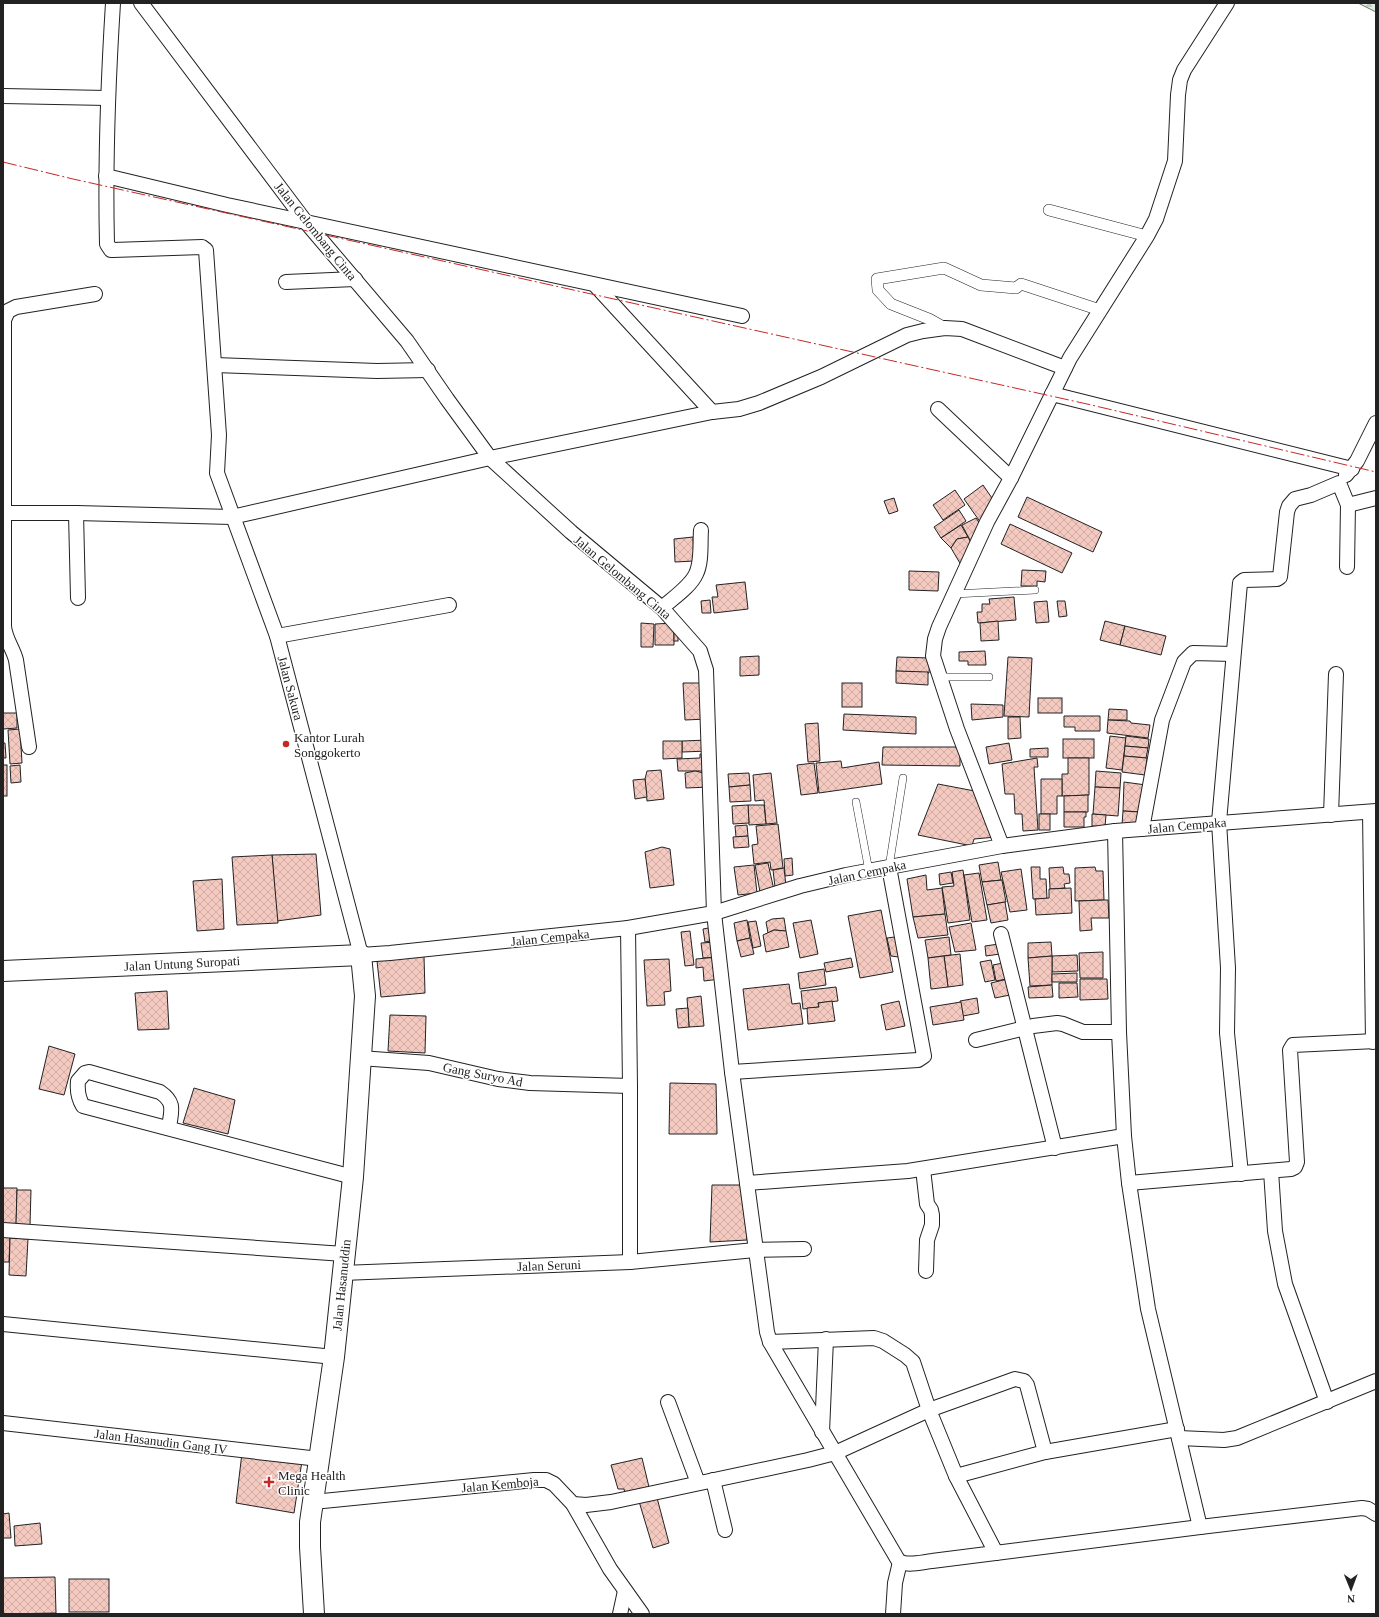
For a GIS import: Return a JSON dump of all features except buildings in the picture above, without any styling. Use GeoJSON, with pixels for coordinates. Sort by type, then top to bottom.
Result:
{"type":"FeatureCollection","features":[{"type":"Feature","properties":{"kind":"main road","name":"Jalan Untung Suropati"},"geometry":{"type":"LineString","coordinates":[[3,971],[361,955]]}},
{"type":"Feature","properties":{"kind":"main road","name":"Jalan Hasanuddin"},"geometry":{"type":"LineString","coordinates":[[314,1614],[310,1547],[313,1502],[334,1357],[353,1177],[365,996],[361,955]]}},
{"type":"Feature","properties":{"kind":"street"},"geometry":{"type":"LineString","coordinates":[[113,3],[107,98],[106,176],[227,205],[596,286],[742,316]]}},
{"type":"Feature","properties":{"kind":"street","name":"Jalan Gelombang Cinta"},"geometry":{"type":"LineString","coordinates":[[141,3],[305,221],[408,341],[447,399],[490,458],[570,532],[662,608],[700,651],[706,670],[714,913],[732,1072],[767,1332],[770,1342],[822,1432],[900,1562]]}},
{"type":"Feature","properties":{"kind":"street"},"geometry":{"type":"LineString","coordinates":[[1002,846],[957,729],[933,656],[935,639],[987,522],[1012,478],[1065,368],[1156,219],[1175,161],[1180,80],[1184,70],[1227,3]]}},
{"type":"Feature","properties":{"kind":"street"},"geometry":{"type":"LineString","coordinates":[[3,96],[107,98]]}},
{"type":"Feature","properties":{"kind":"street","name":"Jalan Sakura"},"geometry":{"type":"LineString","coordinates":[[106,176],[107,244],[111,250],[202,247],[206,250],[219,435],[217,473],[277,636],[361,955]]}},
{"type":"Feature","properties":{"kind":"street"},"geometry":{"type":"LineString","coordinates":[[1049,210],[1147,236]]}},
{"type":"Feature","properties":{"kind":"street"},"geometry":{"type":"LineString","coordinates":[[945,328],[929,319],[891,304],[878,290],[877,279],[944,268],[981,285],[1016,288],[1021,284],[1100,310]]}},
{"type":"Feature","properties":{"kind":"street"},"geometry":{"type":"LineString","coordinates":[[286,282],[355,279]]}},
{"type":"Feature","properties":{"kind":"street"},"geometry":{"type":"LineString","coordinates":[[596,286],[712,412]]}},
{"type":"Feature","properties":{"kind":"street"},"geometry":{"type":"LineString","coordinates":[[29,747],[14,655],[4,632],[5,314],[16,307],[95,294]]}},
{"type":"Feature","properties":{"kind":"street"},"geometry":{"type":"LineString","coordinates":[[4,513],[76,513],[232,517],[490,458],[712,412],[740,409],[821,377],[907,335],[945,328],[962,329],[1065,368]]}},
{"type":"Feature","properties":{"kind":"street"},"geometry":{"type":"LineString","coordinates":[[215,365],[377,371],[428,370]]}},
{"type":"Feature","properties":{"kind":"street"},"geometry":{"type":"LineString","coordinates":[[1052,394],[1352,469]]}},
{"type":"Feature","properties":{"kind":"street"},"geometry":{"type":"LineString","coordinates":[[938,409],[1012,478]]}},
{"type":"Feature","properties":{"kind":"street"},"geometry":{"type":"LineString","coordinates":[[1241,1174],[1227,1033],[1228,968],[1220,822],[1240,583],[1244,580],[1277,579],[1280,576],[1287,512],[1289,506],[1295,499],[1311,495],[1339,483],[1352,469],[1376,423]]}},
{"type":"Feature","properties":{"kind":"street"},"geometry":{"type":"LineString","coordinates":[[1339,483],[1348,504],[1347,567]]}},
{"type":"Feature","properties":{"kind":"street"},"geometry":{"type":"LineString","coordinates":[[1348,504],[1376,498]]}},
{"type":"Feature","properties":{"kind":"street"},"geometry":{"type":"LineString","coordinates":[[76,513],[78,598]]}},
{"type":"Feature","properties":{"kind":"street"},"geometry":{"type":"LineString","coordinates":[[662,608],[696,575],[699,565],[701,530]]}},
{"type":"Feature","properties":{"kind":"street"},"geometry":{"type":"LineString","coordinates":[[277,636],[449,605]]}},
{"type":"Feature","properties":{"kind":"street"},"geometry":{"type":"LineString","coordinates":[[1142,829],[1162,720],[1184,662],[1193,653],[1233,654]]}},
{"type":"Feature","properties":{"kind":"street"},"geometry":{"type":"LineString","coordinates":[[1331,815],[1336,674]]}},
{"type":"Feature","properties":{"kind":"street"},"geometry":{"type":"LineString","coordinates":[[1129,1183],[1241,1174],[1291,1169],[1295,1167],[1297,1162],[1291,1047],[1293,1045],[1374,1042],[1373,812]]}},
{"type":"Feature","properties":{"kind":"street","name":"Jalan Cempaka"},"geometry":{"type":"LineString","coordinates":[[361,955],[628,928],[714,913],[800,886],[889,867],[1002,846],[1115,831],[1220,822],[1373,812]]}},
{"type":"Feature","properties":{"kind":"street"},"geometry":{"type":"LineString","coordinates":[[1115,831],[1119,1032],[1124,1136],[1129,1183],[1148,1309],[1200,1527]]}},
{"type":"Feature","properties":{"kind":"street"},"geometry":{"type":"LineString","coordinates":[[732,1072],[918,1060],[924,1056],[923,1042],[889,867]]}},
{"type":"Feature","properties":{"kind":"street"},"geometry":{"type":"LineString","coordinates":[[628,928],[630,1262]]}},
{"type":"Feature","properties":{"kind":"street"},"geometry":{"type":"LineString","coordinates":[[1002,934],[1024,1029],[1055,1148]]}},
{"type":"Feature","properties":{"kind":"street"},"geometry":{"type":"LineString","coordinates":[[976,1040],[1058,1023],[1083,1032],[1119,1032]]}},
{"type":"Feature","properties":{"kind":"street","name":"Gang Suryo Ad"},"geometry":{"type":"LineString","coordinates":[[360,1058],[429,1063],[498,1079],[530,1083],[630,1086]]}},
{"type":"Feature","properties":{"kind":"street"},"geometry":{"type":"LineString","coordinates":[[169,1128],[172,1106],[168,1097],[160,1092],[89,1072],[85,1073],[78,1081],[77,1093],[83,1106],[353,1177]]}},
{"type":"Feature","properties":{"kind":"street"},"geometry":{"type":"LineString","coordinates":[[747,1182],[908,1171],[1124,1136]]}},
{"type":"Feature","properties":{"kind":"street"},"geometry":{"type":"LineString","coordinates":[[923,1169],[927,1204],[932,1215],[932,1225],[928,1240],[926,1271]]}},
{"type":"Feature","properties":{"kind":"street"},"geometry":{"type":"LineString","coordinates":[[1271,1171],[1275,1231],[1284,1278],[1327,1402]]}},
{"type":"Feature","properties":{"kind":"street","name":"Jalan Seruni"},"geometry":{"type":"LineString","coordinates":[[3,1230],[343,1264],[630,1262],[756,1250],[804,1249]]}},
{"type":"Feature","properties":{"kind":"street"},"geometry":{"type":"LineString","coordinates":[[3,1324],[334,1357]]}},
{"type":"Feature","properties":{"kind":"street"},"geometry":{"type":"LineString","coordinates":[[822,1432],[826,1339]]}},
{"type":"Feature","properties":{"kind":"street"},"geometry":{"type":"LineString","coordinates":[[770,1342],[826,1339],[879,1339],[905,1355],[913,1362],[929,1410],[956,1476],[996,1553]]}},
{"type":"Feature","properties":{"kind":"street"},"geometry":{"type":"LineString","coordinates":[[573,1504],[586,1505],[611,1502],[796,1463],[835,1453],[929,1410],[1015,1379],[1024,1381],[1027,1384],[1045,1452]]}},
{"type":"Feature","properties":{"kind":"street"},"geometry":{"type":"LineString","coordinates":[[956,1476],[1045,1452],[1178,1434],[1224,1440],[1237,1438],[1376,1381]]}},
{"type":"Feature","properties":{"kind":"street"},"geometry":{"type":"LineString","coordinates":[[668,1402],[698,1483]]}},
{"type":"Feature","properties":{"kind":"street","name":"Jalan Hasanudin Gang IV"},"geometry":{"type":"LineString","coordinates":[[3,1423],[319,1460]]}},
{"type":"Feature","properties":{"kind":"street","name":"Jalan Kemboja"},"geometry":{"type":"LineString","coordinates":[[313,1502],[546,1480],[554,1484],[573,1504],[610,1569],[642,1614]]}},
{"type":"Feature","properties":{"kind":"street"},"geometry":{"type":"LineString","coordinates":[[713,1480],[725,1530]]}},
{"type":"Feature","properties":{"kind":"street"},"geometry":{"type":"LineString","coordinates":[[893,1614],[895,1583],[900,1562],[908,1563],[932,1561],[1362,1508],[1368,1509],[1376,1514]]}},
{"type":"Feature","properties":{"kind":"street"},"geometry":{"type":"LineString","coordinates":[[620,1614],[625,1591]]}},
{"type":"Feature","properties":{"kind":"lane"},"geometry":{"type":"LineString","coordinates":[[954,594],[1035,590]]}},
{"type":"Feature","properties":{"kind":"lane"},"geometry":{"type":"LineString","coordinates":[[940,677],[989,677]]}},
{"type":"Feature","properties":{"kind":"lane"},"geometry":{"type":"LineString","coordinates":[[889,867],[903,778]]}},
{"type":"Feature","properties":{"kind":"lane"},"geometry":{"type":"LineString","coordinates":[[856,802],[869,871]]}},
{"type":"Feature","properties":{"kind":"green space"},"geometry":{"type":"Polygon","coordinates":[[[1358,3],[1376,3],[1376,12],[1358,3]]]}},
{"type":"Feature","properties":{"kind":"power"},"geometry":{"type":"LineString","coordinates":[[3,162],[73,179],[1087,404],[1376,472]]}},
{"type":"Feature","properties":{"kind":"place","name":"Kantor Lurah Songgokerto"},"geometry":{"type":"Point","coordinates":[286,744]}},
{"type":"Feature","properties":{"kind":"place","name":"Mega Health Clinic"},"geometry":{"type":"Point","coordinates":[269,1482]}}]}
